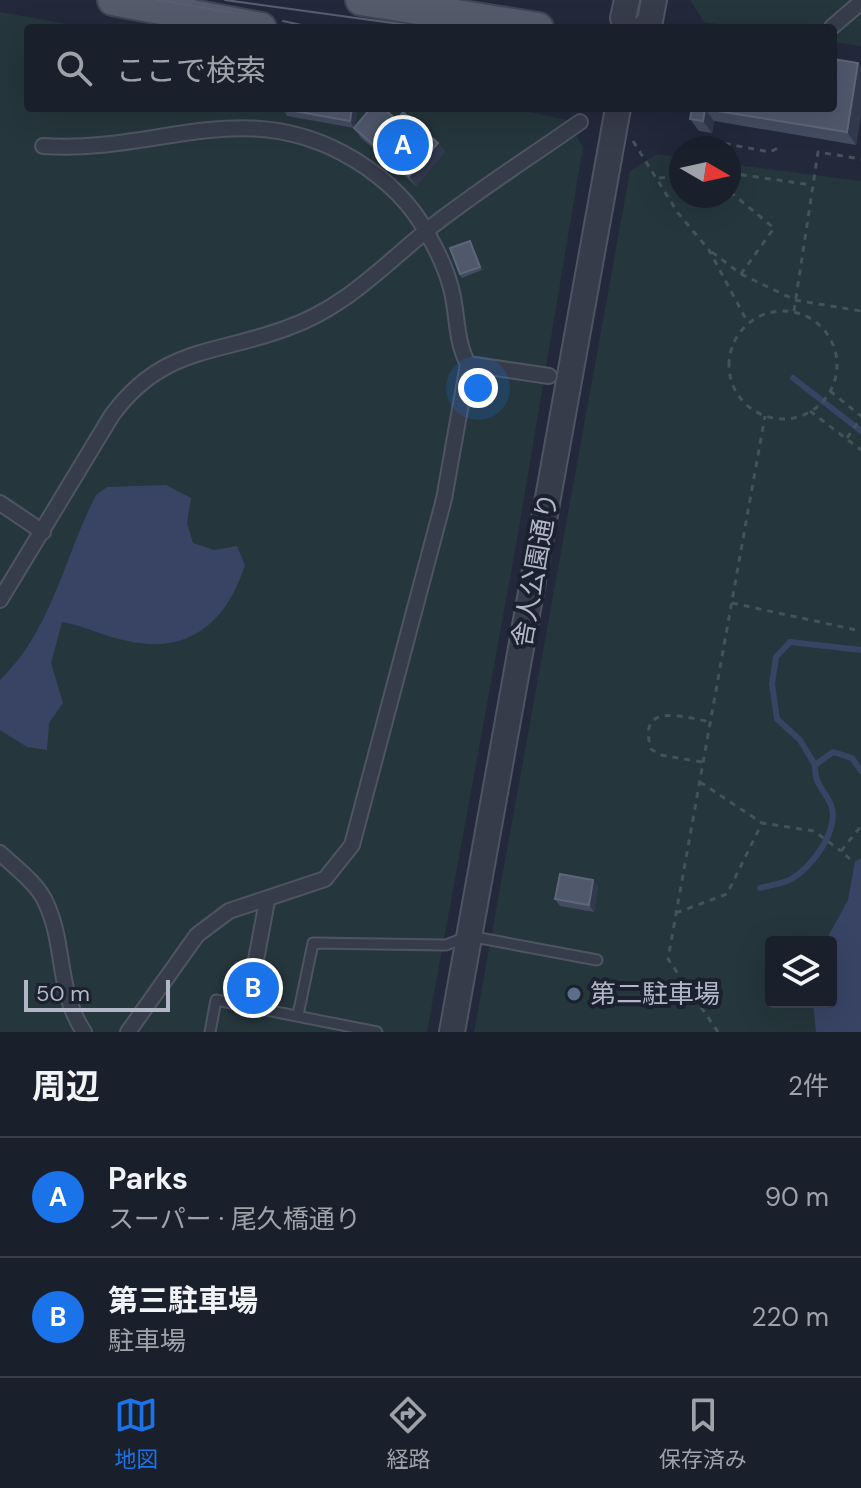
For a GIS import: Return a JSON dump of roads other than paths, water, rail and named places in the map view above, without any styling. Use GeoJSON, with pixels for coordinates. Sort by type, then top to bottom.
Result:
{"type":"FeatureCollection","features":[{"type":"Feature","properties":{"kind":"main road"},"geometry":{"type":"LineString","coordinates":[[113,0],[240,24]]}},
{"type":"Feature","properties":{"kind":"main road"},"geometry":{"type":"LineString","coordinates":[[361,0],[513,24]]}},
{"type":"Feature","properties":{"kind":"street"},"geometry":{"type":"LineString","coordinates":[[625,24],[627,0]]}},
{"type":"Feature","properties":{"kind":"street"},"geometry":{"type":"LineString","coordinates":[[647,24],[654,0]]}},
{"type":"Feature","properties":{"kind":"street"},"geometry":{"type":"LineString","coordinates":[[835,24],[861,2]]}},
{"type":"Feature","properties":{"kind":"street","name":"舎人公園通り"},"geometry":{"type":"LineString","coordinates":[[452,1032],[617,112]]}},
{"type":"Feature","properties":{"kind":"street"},"geometry":{"type":"LineString","coordinates":[[0,600],[119,406],[155,371],[180,359],[291,327],[331,308],[366,285],[426,231],[580,122]]}},
{"type":"Feature","properties":{"kind":"street"},"geometry":{"type":"LineString","coordinates":[[43,146],[80,148],[232,126],[274,127],[338,150],[369,168],[394,190],[426,231],[452,289],[459,348],[468,364],[444,499],[411,616],[359,828],[339,865],[325,879],[267,901],[229,911],[197,935],[128,1032]]}},
{"type":"Feature","properties":{"kind":"street"},"geometry":{"type":"LineString","coordinates":[[468,364],[549,376]]}},
{"type":"Feature","properties":{"kind":"street"},"geometry":{"type":"LineString","coordinates":[[0,503],[43,532]]}},
{"type":"Feature","properties":{"kind":"street"},"geometry":{"type":"LineString","coordinates":[[0,853],[45,900],[58,940],[62,982],[84,1032]]}},
{"type":"Feature","properties":{"kind":"street"},"geometry":{"type":"LineString","coordinates":[[252,981],[267,901]]}},
{"type":"Feature","properties":{"kind":"lane"},"geometry":{"type":"LineString","coordinates":[[298,1015],[313,943],[446,945],[469,936],[597,960]]}},
{"type":"Feature","properties":{"kind":"lane"},"geometry":{"type":"LineString","coordinates":[[210,1032],[216,1000],[377,1032]]}},
{"type":"Feature","properties":{"kind":"water"},"geometry":{"type":"Polygon","coordinates":[[[166,485],[191,498],[187,523],[193,543],[214,550],[237,546],[245,565],[228,602],[203,629],[188,638],[170,643],[128,641],[62,622],[51,663],[63,703],[49,723],[47,750],[27,747],[0,730],[0,680],[18,660],[45,616],[96,495],[107,487],[166,485]]]}},
{"type":"Feature","properties":{"kind":"water"},"geometry":{"type":"Polygon","coordinates":[[[861,859],[861,1032],[816,1032],[814,1008],[837,1008],[837,936],[828,936],[848,900],[855,861],[861,859]]]}},
{"type":"Feature","properties":{"kind":"waterway"},"geometry":{"type":"LineString","coordinates":[[793,378],[861,431]]}},
{"type":"Feature","properties":{"kind":"waterway"},"geometry":{"type":"LineString","coordinates":[[815,765],[800,740],[777,719],[772,684],[776,657],[790,642],[861,650]]}},
{"type":"Feature","properties":{"kind":"waterway"},"geometry":{"type":"LineString","coordinates":[[760,888],[784,882],[799,874],[815,857],[828,836],[833,815],[818,782],[815,765],[833,752],[852,758],[861,771]]}},
{"type":"Feature","properties":{"kind":"tram line"},"geometry":{"type":"LineString","coordinates":[[157,0],[240,14]]}},
{"type":"Feature","properties":{"kind":"tram line"},"geometry":{"type":"LineString","coordinates":[[225,0],[400,24]]}},
{"type":"Feature","properties":{"kind":"tram line"},"geometry":{"type":"LineString","coordinates":[[283,21],[297,24]]}},
{"type":"Feature","properties":{"kind":"place","name":"Parks"},"geometry":{"type":"Point","coordinates":[403,145]}},
{"type":"Feature","properties":{"kind":"place","name":"第三駐車場"},"geometry":{"type":"Point","coordinates":[253,988]}},
{"type":"Feature","properties":{"kind":"place","name":"第二駐車場"},"geometry":{"type":"Point","coordinates":[574,994]}}]}
